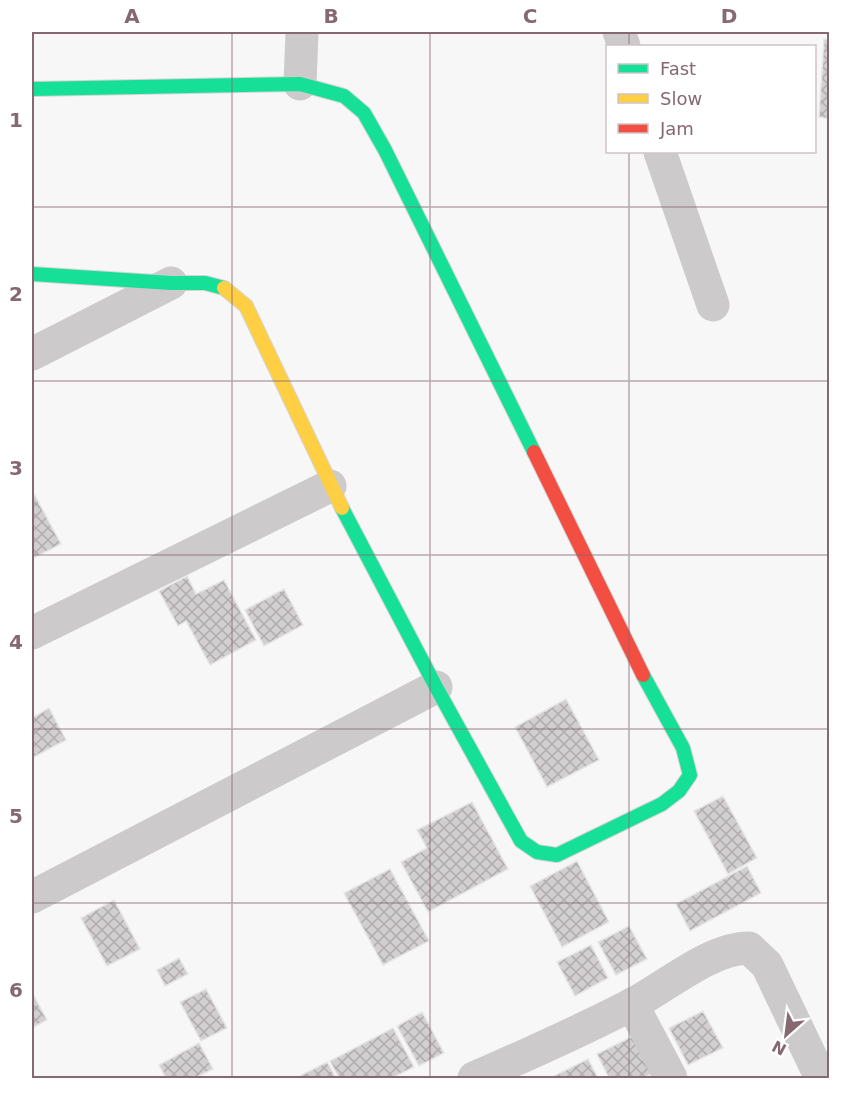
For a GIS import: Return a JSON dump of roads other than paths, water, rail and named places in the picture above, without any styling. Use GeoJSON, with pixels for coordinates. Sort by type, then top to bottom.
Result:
{"type":"FeatureCollection","features":[{"type":"Feature","properties":{"kind":"street"},"geometry":{"type":"LineString","coordinates":[[300,84],[302,32]]}},
{"type":"Feature","properties":{"kind":"street"},"geometry":{"type":"LineString","coordinates":[[32,89],[300,84],[344,96],[364,113],[385,150],[643,674],[683,748],[690,775],[679,792],[662,804],[556,855],[537,852],[521,841],[436,687],[330,486],[246,306],[226,289],[205,283],[32,274]]}},
{"type":"Feature","properties":{"kind":"street"},"geometry":{"type":"LineString","coordinates":[[660,153],[713,305]]}},
{"type":"Feature","properties":{"kind":"street"},"geometry":{"type":"LineString","coordinates":[[32,354],[171,283]]}},
{"type":"Feature","properties":{"kind":"street"},"geometry":{"type":"LineString","coordinates":[[32,633],[330,486]]}},
{"type":"Feature","properties":{"kind":"street"},"geometry":{"type":"LineString","coordinates":[[32,897],[436,687]]}},
{"type":"Feature","properties":{"kind":"street"},"geometry":{"type":"LineString","coordinates":[[474,1078],[520,1069],[718,954],[736,948],[749,948],[767,965],[821,1078]]}},
{"type":"Feature","properties":{"kind":"street"},"geometry":{"type":"LineString","coordinates":[[632,1004],[671,1078]]}}]}
